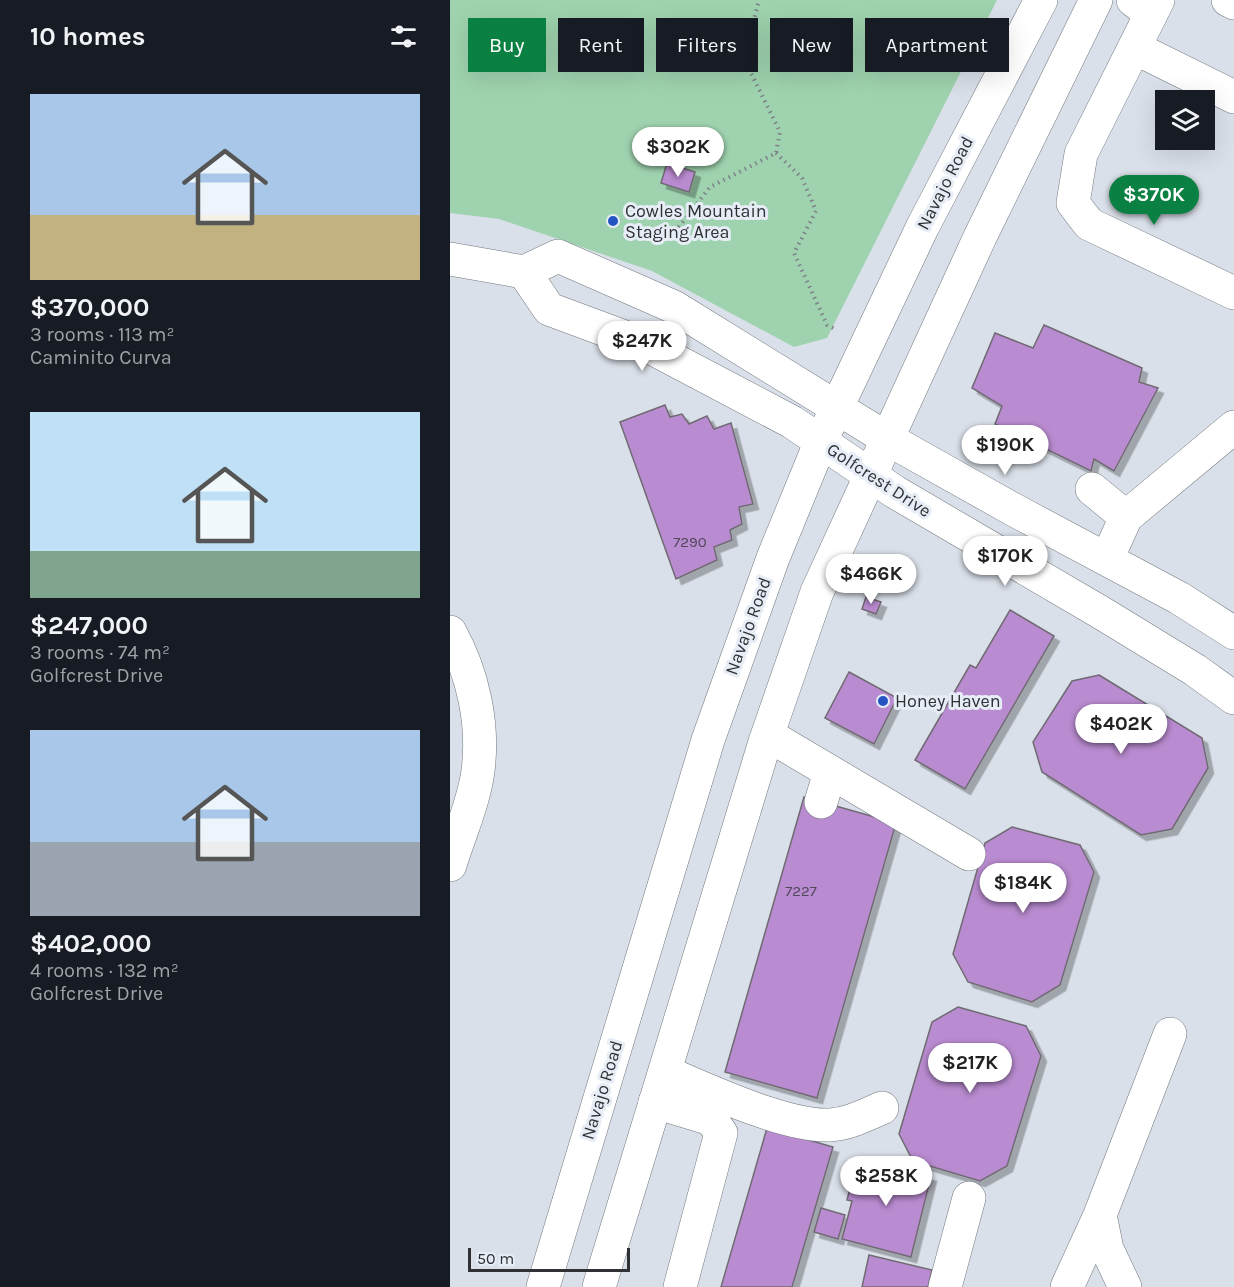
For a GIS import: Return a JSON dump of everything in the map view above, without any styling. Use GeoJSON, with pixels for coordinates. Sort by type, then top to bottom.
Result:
{"type":"FeatureCollection","features":[{"type":"Feature","properties":{"kind":"main road"},"geometry":{"type":"LineString","coordinates":[[599,1287],[768,735],[817,592],[886,438],[1096,0]]}},
{"type":"Feature","properties":{"kind":"main road"},"geometry":{"type":"LineString","coordinates":[[1228,0],[1234,3]]}},
{"type":"Feature","properties":{"kind":"main road","name":"Navajo Road"},"geometry":{"type":"LineString","coordinates":[[543,1287],[708,740],[773,558],[821,441],[922,228],[1041,1]]}},
{"type":"Feature","properties":{"kind":"main road"},"geometry":{"type":"LineString","coordinates":[[1148,5],[1136,48],[1081,154],[1073,203],[1089,224],[1234,293]]}},
{"type":"Feature","properties":{"kind":"main road"},"geometry":{"type":"LineString","coordinates":[[1136,48],[1234,97]]}},
{"type":"Feature","properties":{"kind":"main road"},"geometry":{"type":"LineString","coordinates":[[450,259],[524,272],[558,256],[674,307],[886,438],[1179,598],[1234,633]]}},
{"type":"Feature","properties":{"kind":"main road","name":"Golfcrest Drive"},"geometry":{"type":"LineString","coordinates":[[524,272],[549,309],[646,345],[792,422],[895,492],[1100,612],[1234,698]]}},
{"type":"Feature","properties":{"kind":"main road"},"geometry":{"type":"LineString","coordinates":[[1107,559],[1126,517],[1234,427]]}},
{"type":"Feature","properties":{"kind":"main road"},"geometry":{"type":"LineString","coordinates":[[1092,489],[1126,517]]}},
{"type":"Feature","properties":{"kind":"main road"},"geometry":{"type":"LineString","coordinates":[[450,632],[464,659],[479,715],[478,772],[450,865]]}},
{"type":"Feature","properties":{"kind":"main road"},"geometry":{"type":"LineString","coordinates":[[768,735],[826,787],[969,854]]}},
{"type":"Feature","properties":{"kind":"main road"},"geometry":{"type":"LineString","coordinates":[[1067,1287],[1100,1215],[1170,1034]]}},
{"type":"Feature","properties":{"kind":"main road"},"geometry":{"type":"LineString","coordinates":[[660,1087],[800,1121],[829,1125],[854,1121],[882,1108]]}},
{"type":"Feature","properties":{"kind":"main road"},"geometry":{"type":"LineString","coordinates":[[660,1087],[711,1119],[721,1132],[680,1287]]}},
{"type":"Feature","properties":{"kind":"main road"},"geometry":{"type":"LineString","coordinates":[[945,1287],[969,1198]]}},
{"type":"Feature","properties":{"kind":"main road"},"geometry":{"type":"LineString","coordinates":[[1100,1215],[1107,1249],[1125,1287]]}},
{"type":"Feature","properties":{"kind":"path"},"geometry":{"type":"LineString","coordinates":[[759,0],[747,47],[750,71],[780,132],[776,153]]}},
{"type":"Feature","properties":{"kind":"path"},"geometry":{"type":"LineString","coordinates":[[675,232],[710,187],[776,153]]}},
{"type":"Feature","properties":{"kind":"path"},"geometry":{"type":"LineString","coordinates":[[776,153],[802,178],[816,211],[794,253],[827,325],[837,330]]}},
{"type":"Feature","properties":{"kind":"green space"},"geometry":{"type":"Polygon","coordinates":[[[450,0],[997,0],[988,18],[865,18],[865,72],[961,72],[827,338],[794,347],[652,271],[499,219],[450,213],[450,0]]]}},
{"type":"Feature","properties":{"kind":"building"},"geometry":{"type":"Polygon","coordinates":[[[667,163],[695,172],[689,192],[661,183],[667,163]]]}},
{"type":"Feature","properties":{"kind":"building"},"geometry":{"type":"Polygon","coordinates":[[[1044,325],[1142,368],[1139,382],[1158,388],[1114,471],[1094,459],[1091,471],[995,424],[1002,406],[972,388],[995,333],[1033,348],[1044,325]]]}},
{"type":"Feature","properties":{"kind":"building"},"geometry":{"type":"Polygon","coordinates":[[[665,405],[670,417],[682,414],[689,424],[707,416],[714,429],[731,423],[753,504],[739,507],[742,524],[730,530],[732,540],[714,547],[717,560],[676,579],[620,422],[665,405]]]}},
{"type":"Feature","properties":{"kind":"building"},"geometry":{"type":"Polygon","coordinates":[[[866,597],[881,602],[876,614],[862,609],[866,597]]]}},
{"type":"Feature","properties":{"kind":"building"},"geometry":{"type":"Polygon","coordinates":[[[1010,610],[1054,636],[965,789],[915,760],[970,665],[976,668],[1010,610]]]}},
{"type":"Feature","properties":{"kind":"building"},"geometry":{"type":"Polygon","coordinates":[[[849,672],[897,698],[874,744],[825,718],[849,672]]]}},
{"type":"Feature","properties":{"kind":"building"},"geometry":{"type":"Polygon","coordinates":[[[1099,675],[1202,738],[1208,768],[1172,829],[1141,835],[1042,772],[1033,742],[1072,681],[1099,675]]]}},
{"type":"Feature","properties":{"kind":"building"},"geometry":{"type":"Polygon","coordinates":[[[804,797],[896,823],[817,1098],[725,1072],[804,797]]]}},
{"type":"Feature","properties":{"kind":"building"},"geometry":{"type":"Polygon","coordinates":[[[1012,827],[1080,845],[1094,872],[1060,985],[1032,1002],[968,982],[953,954],[985,843],[1012,827]]]}},
{"type":"Feature","properties":{"kind":"building"},"geometry":{"type":"Polygon","coordinates":[[[958,1007],[1026,1026],[1041,1056],[1007,1166],[980,1181],[913,1161],[899,1134],[932,1022],[958,1007]]]}},
{"type":"Feature","properties":{"kind":"building"},"geometry":{"type":"Polygon","coordinates":[[[767,1128],[833,1147],[792,1287],[721,1287],[767,1128]]]}},
{"type":"Feature","properties":{"kind":"building"},"geometry":{"type":"Polygon","coordinates":[[[858,1157],[931,1176],[911,1257],[842,1239],[852,1201],[847,1200],[858,1157]]]}},
{"type":"Feature","properties":{"kind":"building"},"geometry":{"type":"Polygon","coordinates":[[[821,1208],[845,1215],[838,1239],[814,1232],[821,1208]]]}},
{"type":"Feature","properties":{"kind":"building"},"geometry":{"type":"Polygon","coordinates":[[[869,1255],[932,1270],[928,1287],[862,1287],[869,1255]]]}},
{"type":"Feature","properties":{"kind":"place","name":"Cowles Mountain Staging Area"},"geometry":{"type":"Point","coordinates":[613,221]}},
{"type":"Feature","properties":{"kind":"place","name":"Honey Haven"},"geometry":{"type":"Point","coordinates":[883,701]}}]}
